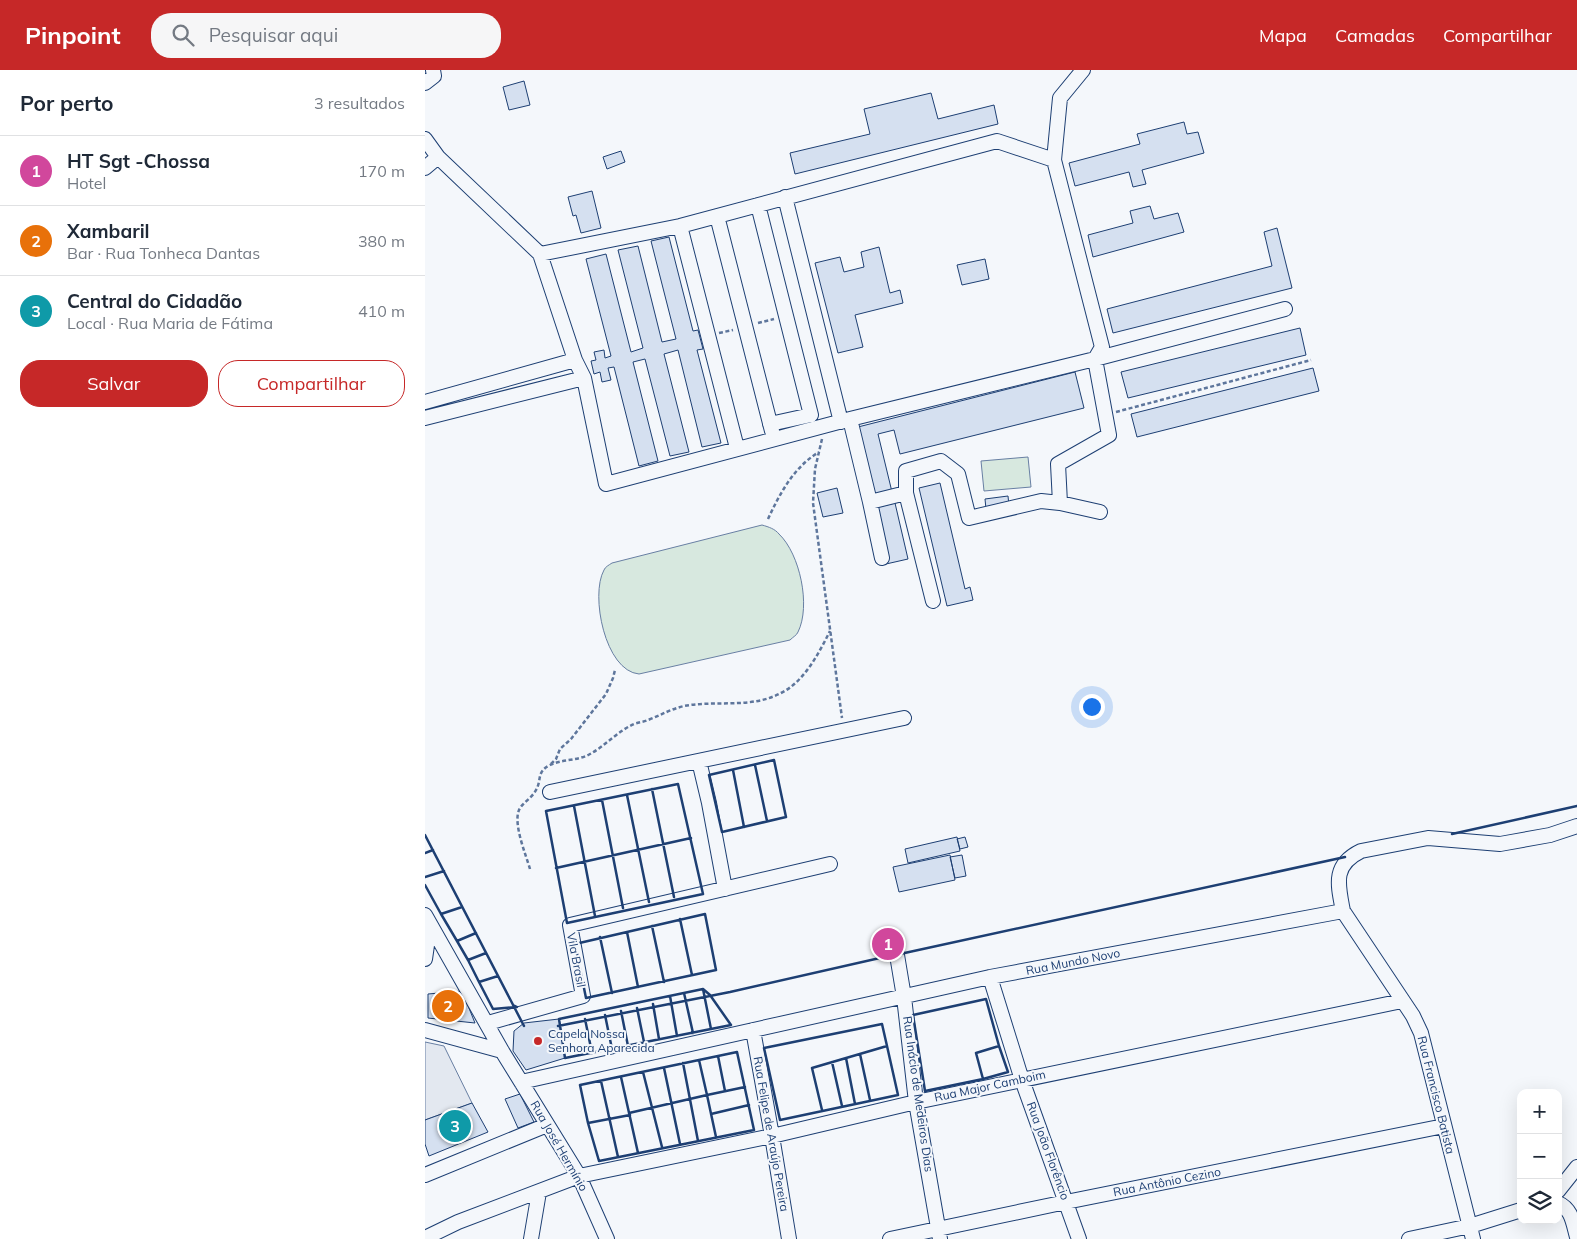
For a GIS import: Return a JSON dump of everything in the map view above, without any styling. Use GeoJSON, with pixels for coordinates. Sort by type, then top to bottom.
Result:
{"type":"FeatureCollection","features":[{"type":"Feature","properties":{"kind":"street"},"geometry":{"type":"LineString","coordinates":[[425,83],[434,76],[433,70]]}},
{"type":"Feature","properties":{"kind":"street"},"geometry":{"type":"LineString","coordinates":[[1060,503],[1059,464],[1109,436],[1095,359],[1102,347],[1054,160],[1060,98],[1083,70]]}},
{"type":"Feature","properties":{"kind":"street"},"geometry":{"type":"LineString","coordinates":[[425,139],[438,157],[540,254],[575,360],[584,378],[606,484],[737,448],[1095,359],[1285,309]]}},
{"type":"Feature","properties":{"kind":"street"},"geometry":{"type":"LineString","coordinates":[[540,254],[680,226],[997,141],[1054,160]]}},
{"type":"Feature","properties":{"kind":"street"},"geometry":{"type":"LineString","coordinates":[[425,168],[438,157]]}},
{"type":"Feature","properties":{"kind":"street"},"geometry":{"type":"LineString","coordinates":[[785,197],[870,502],[881,558]]}},
{"type":"Feature","properties":{"kind":"street"},"geometry":{"type":"LineString","coordinates":[[759,205],[811,415],[770,424]]}},
{"type":"Feature","properties":{"kind":"street"},"geometry":{"type":"LineString","coordinates":[[717,216],[775,439]]}},
{"type":"Feature","properties":{"kind":"street"},"geometry":{"type":"LineString","coordinates":[[680,226],[737,448]]}},
{"type":"Feature","properties":{"kind":"street"},"geometry":{"type":"LineString","coordinates":[[425,402],[575,360]]}},
{"type":"Feature","properties":{"kind":"street"},"geometry":{"type":"LineString","coordinates":[[425,418],[584,378]]}},
{"type":"Feature","properties":{"kind":"street"},"geometry":{"type":"LineString","coordinates":[[933,601],[906,493],[906,472],[941,461],[958,474],[969,518],[1041,501],[1060,503],[1100,512]]}},
{"type":"Feature","properties":{"kind":"street"},"geometry":{"type":"LineString","coordinates":[[870,502],[906,493]]}},
{"type":"Feature","properties":{"kind":"street"},"geometry":{"type":"LineString","coordinates":[[550,792],[904,718]]}},
{"type":"Feature","properties":{"kind":"street"},"geometry":{"type":"LineString","coordinates":[[699,761],[725,889]]}},
{"type":"Feature","properties":{"kind":"street"},"geometry":{"type":"LineString","coordinates":[[1343,911],[1338,884],[1339,876],[1346,861],[1361,851],[1428,838],[1500,844],[1550,834],[1577,826]]}},
{"type":"Feature","properties":{"kind":"street","name":"Vila Brasil"},"geometry":{"type":"LineString","coordinates":[[488,1024],[583,996],[569,925],[830,864]]}},
{"type":"Feature","properties":{"kind":"street","name":"Rua Mundo Novo"},"geometry":{"type":"LineString","coordinates":[[521,1082],[990,977],[1343,911]]}},
{"type":"Feature","properties":{"kind":"street","name":"Rua Francisco Batista"},"geometry":{"type":"LineString","coordinates":[[1343,911],[1413,1016],[1421,1032],[1471,1232]]}},
{"type":"Feature","properties":{"kind":"street"},"geometry":{"type":"LineString","coordinates":[[425,959],[428,919]]}},
{"type":"Feature","properties":{"kind":"street","name":"Rua José Hermínio"},"geometry":{"type":"LineString","coordinates":[[428,919],[502,1051],[579,1176],[607,1239]]}},
{"type":"Feature","properties":{"kind":"street","name":"Rua Inácio de Medeiros Dias"},"geometry":{"type":"LineString","coordinates":[[895,950],[904,997],[917,1102],[939,1234]]}},
{"type":"Feature","properties":{"kind":"street","name":"Rua João Florêncio"},"geometry":{"type":"LineString","coordinates":[[990,977],[1022,1080],[1079,1239]]}},
{"type":"Feature","properties":{"kind":"street","name":"Rua Major Camboim"},"geometry":{"type":"LineString","coordinates":[[425,1238],[458,1222],[579,1176],[773,1136],[917,1102],[1402,1001]]}},
{"type":"Feature","properties":{"kind":"street"},"geometry":{"type":"LineString","coordinates":[[425,1030],[502,1051]]}},
{"type":"Feature","properties":{"kind":"street","name":"Rua Felipe de Araújo Pereira"},"geometry":{"type":"LineString","coordinates":[[753,1030],[773,1136],[789,1239]]}},
{"type":"Feature","properties":{"kind":"street"},"geometry":{"type":"LineString","coordinates":[[425,1175],[547,1125]]}},
{"type":"Feature","properties":{"kind":"street","name":"Rua Antônio Cezino"},"geometry":{"type":"LineString","coordinates":[[890,1239],[939,1234],[1066,1202],[1444,1126]]}},
{"type":"Feature","properties":{"kind":"street"},"geometry":{"type":"LineString","coordinates":[[1562,1186],[1577,1167]]}},
{"type":"Feature","properties":{"kind":"street"},"geometry":{"type":"LineString","coordinates":[[531,1239],[539,1192]]}},
{"type":"Feature","properties":{"kind":"street"},"geometry":{"type":"LineString","coordinates":[[1562,1205],[1571,1216],[1577,1237]]}},
{"type":"Feature","properties":{"kind":"street"},"geometry":{"type":"LineString","coordinates":[[1409,1239],[1471,1232],[1517,1212]]}},
{"type":"Feature","properties":{"kind":"path"},"geometry":{"type":"LineString","coordinates":[[708,336],[786,317]]}},
{"type":"Feature","properties":{"kind":"path"},"geometry":{"type":"LineString","coordinates":[[1105,415],[1311,360]]}},
{"type":"Feature","properties":{"kind":"path"},"geometry":{"type":"LineString","coordinates":[[826,426],[815,468],[813,503],[843,731]]}},
{"type":"Feature","properties":{"kind":"path"},"geometry":{"type":"LineString","coordinates":[[768,520],[778,499],[797,469],[807,459],[819,452]]}},
{"type":"Feature","properties":{"kind":"path"},"geometry":{"type":"LineString","coordinates":[[551,764],[578,760],[589,755],[633,724],[648,720],[665,711],[685,706],[755,701],[783,693],[806,670],[830,631]]}},
{"type":"Feature","properties":{"kind":"path"},"geometry":{"type":"LineString","coordinates":[[530,869],[517,820],[519,810],[536,790],[539,776],[556,759],[560,749],[576,732],[605,694],[615,670]]}},
{"type":"Feature","properties":{"kind":"shaded area"},"geometry":{"type":"Polygon","coordinates":[[[1028,457],[1031,487],[984,491],[981,461],[1028,457]]]}},
{"type":"Feature","properties":{"kind":"shaded area"},"geometry":{"type":"Polygon","coordinates":[[[762,525],[772,528],[779,534],[793,554],[798,567],[803,595],[803,609],[802,621],[796,635],[790,640],[639,674],[627,670],[617,660],[603,630],[600,613],[600,582],[606,567],[612,563],[762,525]]]}},
{"type":"Feature","properties":{"kind":"shaded area"},"geometry":{"type":"Polygon","coordinates":[[[425,1042],[444,1046],[472,1103],[425,1120],[425,1042]]]}},
{"type":"Feature","properties":{"kind":"building"},"geometry":{"type":"Polygon","coordinates":[[[524,81],[530,105],[509,110],[503,87],[524,81]]]}},
{"type":"Feature","properties":{"kind":"building"},"geometry":{"type":"Polygon","coordinates":[[[931,93],[938,119],[994,105],[998,124],[795,174],[790,153],[870,134],[864,109],[931,93]]]}},
{"type":"Feature","properties":{"kind":"building"},"geometry":{"type":"Polygon","coordinates":[[[1184,122],[1187,134],[1198,132],[1204,153],[1142,170],[1146,184],[1133,187],[1129,172],[1075,186],[1069,163],[1140,144],[1137,134],[1184,122]]]}},
{"type":"Feature","properties":{"kind":"building"},"geometry":{"type":"Polygon","coordinates":[[[621,151],[625,162],[607,169],[603,157],[621,151]]]}},
{"type":"Feature","properties":{"kind":"building"},"geometry":{"type":"Polygon","coordinates":[[[592,191],[601,228],[581,233],[576,215],[573,216],[568,197],[592,191]]]}},
{"type":"Feature","properties":{"kind":"building"},"geometry":{"type":"Polygon","coordinates":[[[1150,206],[1154,219],[1178,213],[1184,232],[1093,257],[1088,235],[1133,223],[1130,211],[1150,206]]]}},
{"type":"Feature","properties":{"kind":"building"},"geometry":{"type":"Polygon","coordinates":[[[1277,228],[1292,288],[1113,333],[1107,309],[1272,266],[1264,232],[1277,228]]]}},
{"type":"Feature","properties":{"kind":"building"},"geometry":{"type":"Polygon","coordinates":[[[669,237],[693,331],[698,330],[703,349],[697,350],[721,443],[702,447],[678,350],[664,354],[689,452],[670,456],[645,359],[633,362],[658,461],[639,466],[614,367],[608,368],[611,380],[602,382],[600,372],[594,374],[591,361],[596,360],[594,352],[604,350],[605,358],[611,356],[586,259],[606,254],[631,352],[643,348],[618,250],[638,246],[662,342],[676,339],[651,241],[669,237]]]}},
{"type":"Feature","properties":{"kind":"building"},"geometry":{"type":"Polygon","coordinates":[[[879,247],[890,293],[900,290],[903,303],[855,315],[863,347],[838,353],[815,263],[840,257],[844,272],[864,267],[861,252],[879,247]]]}},
{"type":"Feature","properties":{"kind":"building"},"geometry":{"type":"Polygon","coordinates":[[[985,259],[989,279],[962,285],[957,265],[985,259]]]}},
{"type":"Feature","properties":{"kind":"building"},"geometry":{"type":"Polygon","coordinates":[[[1300,328],[1306,355],[1128,398],[1121,372],[1300,328]]]}},
{"type":"Feature","properties":{"kind":"building"},"geometry":{"type":"Polygon","coordinates":[[[1313,368],[1319,391],[1137,437],[1131,414],[1313,368]]]}},
{"type":"Feature","properties":{"kind":"building"},"geometry":{"type":"Polygon","coordinates":[[[1075,372],[1084,408],[900,454],[894,430],[878,434],[892,492],[871,497],[854,428],[1075,372]]]}},
{"type":"Feature","properties":{"kind":"building"},"geometry":{"type":"Polygon","coordinates":[[[940,483],[965,589],[970,587],[973,600],[947,606],[919,488],[940,483]]]}},
{"type":"Feature","properties":{"kind":"building"},"geometry":{"type":"Polygon","coordinates":[[[837,488],[843,513],[823,517],[817,493],[837,488]]]}},
{"type":"Feature","properties":{"kind":"building"},"geometry":{"type":"Polygon","coordinates":[[[1008,496],[1009,506],[986,509],[985,499],[1008,496]]]}},
{"type":"Feature","properties":{"kind":"building"},"geometry":{"type":"Polygon","coordinates":[[[895,503],[908,559],[886,564],[874,508],[895,503]]]}},
{"type":"Feature","properties":{"kind":"building"},"geometry":{"type":"Polygon","coordinates":[[[957,837],[960,851],[908,863],[905,849],[957,837]]]}},
{"type":"Feature","properties":{"kind":"building"},"geometry":{"type":"Polygon","coordinates":[[[965,837],[968,847],[960,849],[957,839],[965,837]]]}},
{"type":"Feature","properties":{"kind":"building"},"geometry":{"type":"Polygon","coordinates":[[[950,855],[955,880],[899,892],[893,867],[950,855]]]}},
{"type":"Feature","properties":{"kind":"building"},"geometry":{"type":"Polygon","coordinates":[[[962,855],[966,876],[955,878],[950,857],[962,855]]]}},
{"type":"Feature","properties":{"kind":"building"},"geometry":{"type":"Polygon","coordinates":[[[462,991],[475,1023],[428,1018],[428,994],[462,991]]]}},
{"type":"Feature","properties":{"kind":"building","name":"Capela Nossa Senhora Aparecida"},"geometry":{"type":"Polygon","coordinates":[[[559,1019],[565,1058],[526,1070],[513,1051],[514,1031],[524,1023],[559,1019]]]}},
{"type":"Feature","properties":{"kind":"building"},"geometry":{"type":"Polygon","coordinates":[[[520,1094],[534,1122],[518,1128],[505,1099],[520,1094]]]}},
{"type":"Feature","properties":{"kind":"building"},"geometry":{"type":"Polygon","coordinates":[[[472,1103],[488,1132],[429,1156],[425,1144],[425,1120],[472,1103]]]}},
{"type":"Feature","properties":{"kind":"wall"},"geometry":{"type":"LineString","coordinates":[[774,760],[786,817],[722,832],[709,775],[774,760]]}},
{"type":"Feature","properties":{"kind":"wall"},"geometry":{"type":"LineString","coordinates":[[755,765],[767,821]]}},
{"type":"Feature","properties":{"kind":"wall"},"geometry":{"type":"LineString","coordinates":[[733,770],[744,827]]}},
{"type":"Feature","properties":{"kind":"wall"},"geometry":{"type":"LineString","coordinates":[[678,784],[703,894],[567,923],[546,811],[678,784]]}},
{"type":"Feature","properties":{"kind":"wall"},"geometry":{"type":"LineString","coordinates":[[652,789],[674,897]]}},
{"type":"Feature","properties":{"kind":"wall"},"geometry":{"type":"LineString","coordinates":[[627,795],[649,902]]}},
{"type":"Feature","properties":{"kind":"wall"},"geometry":{"type":"LineString","coordinates":[[602,800],[623,908]]}},
{"type":"Feature","properties":{"kind":"wall"},"geometry":{"type":"LineString","coordinates":[[574,806],[595,916]]}},
{"type":"Feature","properties":{"kind":"wall"},"geometry":{"type":"LineString","coordinates":[[1452,834],[1577,806]]}},
{"type":"Feature","properties":{"kind":"wall"},"geometry":{"type":"LineString","coordinates":[[425,835],[524,1026]]}},
{"type":"Feature","properties":{"kind":"wall"},"geometry":{"type":"LineString","coordinates":[[556,868],[691,838]]}},
{"type":"Feature","properties":{"kind":"wall"},"geometry":{"type":"LineString","coordinates":[[425,853],[433,850]]}},
{"type":"Feature","properties":{"kind":"wall"},"geometry":{"type":"LineString","coordinates":[[900,954],[1345,857]]}},
{"type":"Feature","properties":{"kind":"wall"},"geometry":{"type":"LineString","coordinates":[[425,877],[444,871]]}},
{"type":"Feature","properties":{"kind":"wall"},"geometry":{"type":"LineString","coordinates":[[425,885],[441,914],[462,907]]}},
{"type":"Feature","properties":{"kind":"wall"},"geometry":{"type":"LineString","coordinates":[[441,914],[457,941],[476,933]]}},
{"type":"Feature","properties":{"kind":"wall"},"geometry":{"type":"LineString","coordinates":[[705,914],[716,970],[586,998],[575,944],[705,914]]}},
{"type":"Feature","properties":{"kind":"wall"},"geometry":{"type":"LineString","coordinates":[[680,919],[692,975]]}},
{"type":"Feature","properties":{"kind":"wall"},"geometry":{"type":"LineString","coordinates":[[652,926],[664,982]]}},
{"type":"Feature","properties":{"kind":"wall"},"geometry":{"type":"LineString","coordinates":[[627,932],[638,987]]}},
{"type":"Feature","properties":{"kind":"wall"},"geometry":{"type":"LineString","coordinates":[[600,937],[612,993]]}},
{"type":"Feature","properties":{"kind":"wall"},"geometry":{"type":"LineString","coordinates":[[457,941],[468,960],[486,953]]}},
{"type":"Feature","properties":{"kind":"wall"},"geometry":{"type":"LineString","coordinates":[[558,1026],[730,992],[893,955]]}},
{"type":"Feature","properties":{"kind":"wall"},"geometry":{"type":"LineString","coordinates":[[468,960],[479,982],[498,976]]}},
{"type":"Feature","properties":{"kind":"wall"},"geometry":{"type":"LineString","coordinates":[[479,982],[493,1009],[517,1007],[513,1005]]}},
{"type":"Feature","properties":{"kind":"wall"},"geometry":{"type":"LineString","coordinates":[[703,989],[710,995],[731,1025],[565,1058],[559,1019],[703,989]]}},
{"type":"Feature","properties":{"kind":"wall"},"geometry":{"type":"LineString","coordinates":[[703,989],[711,1029]]}},
{"type":"Feature","properties":{"kind":"wall"},"geometry":{"type":"LineString","coordinates":[[684,993],[693,1033]]}},
{"type":"Feature","properties":{"kind":"wall"},"geometry":{"type":"LineString","coordinates":[[670,996],[677,1036]]}},
{"type":"Feature","properties":{"kind":"wall"},"geometry":{"type":"LineString","coordinates":[[983,1079],[976,1053],[999,1046],[986,999],[913,1015],[925,1091],[983,1079],[1008,1072],[999,1046],[976,1053],[983,1079]]}},
{"type":"Feature","properties":{"kind":"wall"},"geometry":{"type":"LineString","coordinates":[[653,1004],[659,1039]]}},
{"type":"Feature","properties":{"kind":"wall"},"geometry":{"type":"LineString","coordinates":[[637,1008],[644,1042]]}},
{"type":"Feature","properties":{"kind":"wall"},"geometry":{"type":"LineString","coordinates":[[621,1011],[628,1046]]}},
{"type":"Feature","properties":{"kind":"wall"},"geometry":{"type":"LineString","coordinates":[[605,1015],[612,1049]]}},
{"type":"Feature","properties":{"kind":"wall"},"geometry":{"type":"LineString","coordinates":[[585,1019],[592,1053]]}},
{"type":"Feature","properties":{"kind":"wall"},"geometry":{"type":"LineString","coordinates":[[822,1110],[812,1068],[887,1046],[898,1095],[780,1120],[764,1048],[882,1024],[887,1046]]}},
{"type":"Feature","properties":{"kind":"wall"},"geometry":{"type":"LineString","coordinates":[[588,1123],[599,1161],[754,1130],[737,1052],[580,1085],[588,1123],[630,1115]]}},
{"type":"Feature","properties":{"kind":"wall"},"geometry":{"type":"LineString","coordinates":[[860,1054],[870,1100]]}},
{"type":"Feature","properties":{"kind":"wall"},"geometry":{"type":"LineString","coordinates":[[718,1056],[725,1091]]}},
{"type":"Feature","properties":{"kind":"wall"},"geometry":{"type":"LineString","coordinates":[[846,1058],[855,1104]]}},
{"type":"Feature","properties":{"kind":"wall"},"geometry":{"type":"LineString","coordinates":[[629,1113],[707,1095],[699,1060]]}},
{"type":"Feature","properties":{"kind":"wall"},"geometry":{"type":"LineString","coordinates":[[832,1062],[842,1106]]}},
{"type":"Feature","properties":{"kind":"wall"},"geometry":{"type":"LineString","coordinates":[[683,1063],[698,1141]]}},
{"type":"Feature","properties":{"kind":"wall"},"geometry":{"type":"LineString","coordinates":[[664,1068],[680,1144]]}},
{"type":"Feature","properties":{"kind":"wall"},"geometry":{"type":"LineString","coordinates":[[643,1072],[662,1147]]}},
{"type":"Feature","properties":{"kind":"wall"},"geometry":{"type":"LineString","coordinates":[[621,1077],[638,1153]]}},
{"type":"Feature","properties":{"kind":"wall"},"geometry":{"type":"LineString","coordinates":[[601,1081],[618,1157]]}},
{"type":"Feature","properties":{"kind":"wall"},"geometry":{"type":"LineString","coordinates":[[716,1137],[707,1095],[745,1087]]}},
{"type":"Feature","properties":{"kind":"wall"},"geometry":{"type":"LineString","coordinates":[[711,1114],[749,1105]]}},
{"type":"Feature","properties":{"kind":"place","name":"HT Sgt -Chossa"},"geometry":{"type":"Point","coordinates":[888,944]}},
{"type":"Feature","properties":{"kind":"place","name":"Xambaril"},"geometry":{"type":"Point","coordinates":[448,1006]}},
{"type":"Feature","properties":{"kind":"place","name":"Capela Nossa Senhora Aparecida"},"geometry":{"type":"Point","coordinates":[538,1041]}},
{"type":"Feature","properties":{"kind":"place","name":"Central do Cidadão"},"geometry":{"type":"Point","coordinates":[455,1126]}}]}
